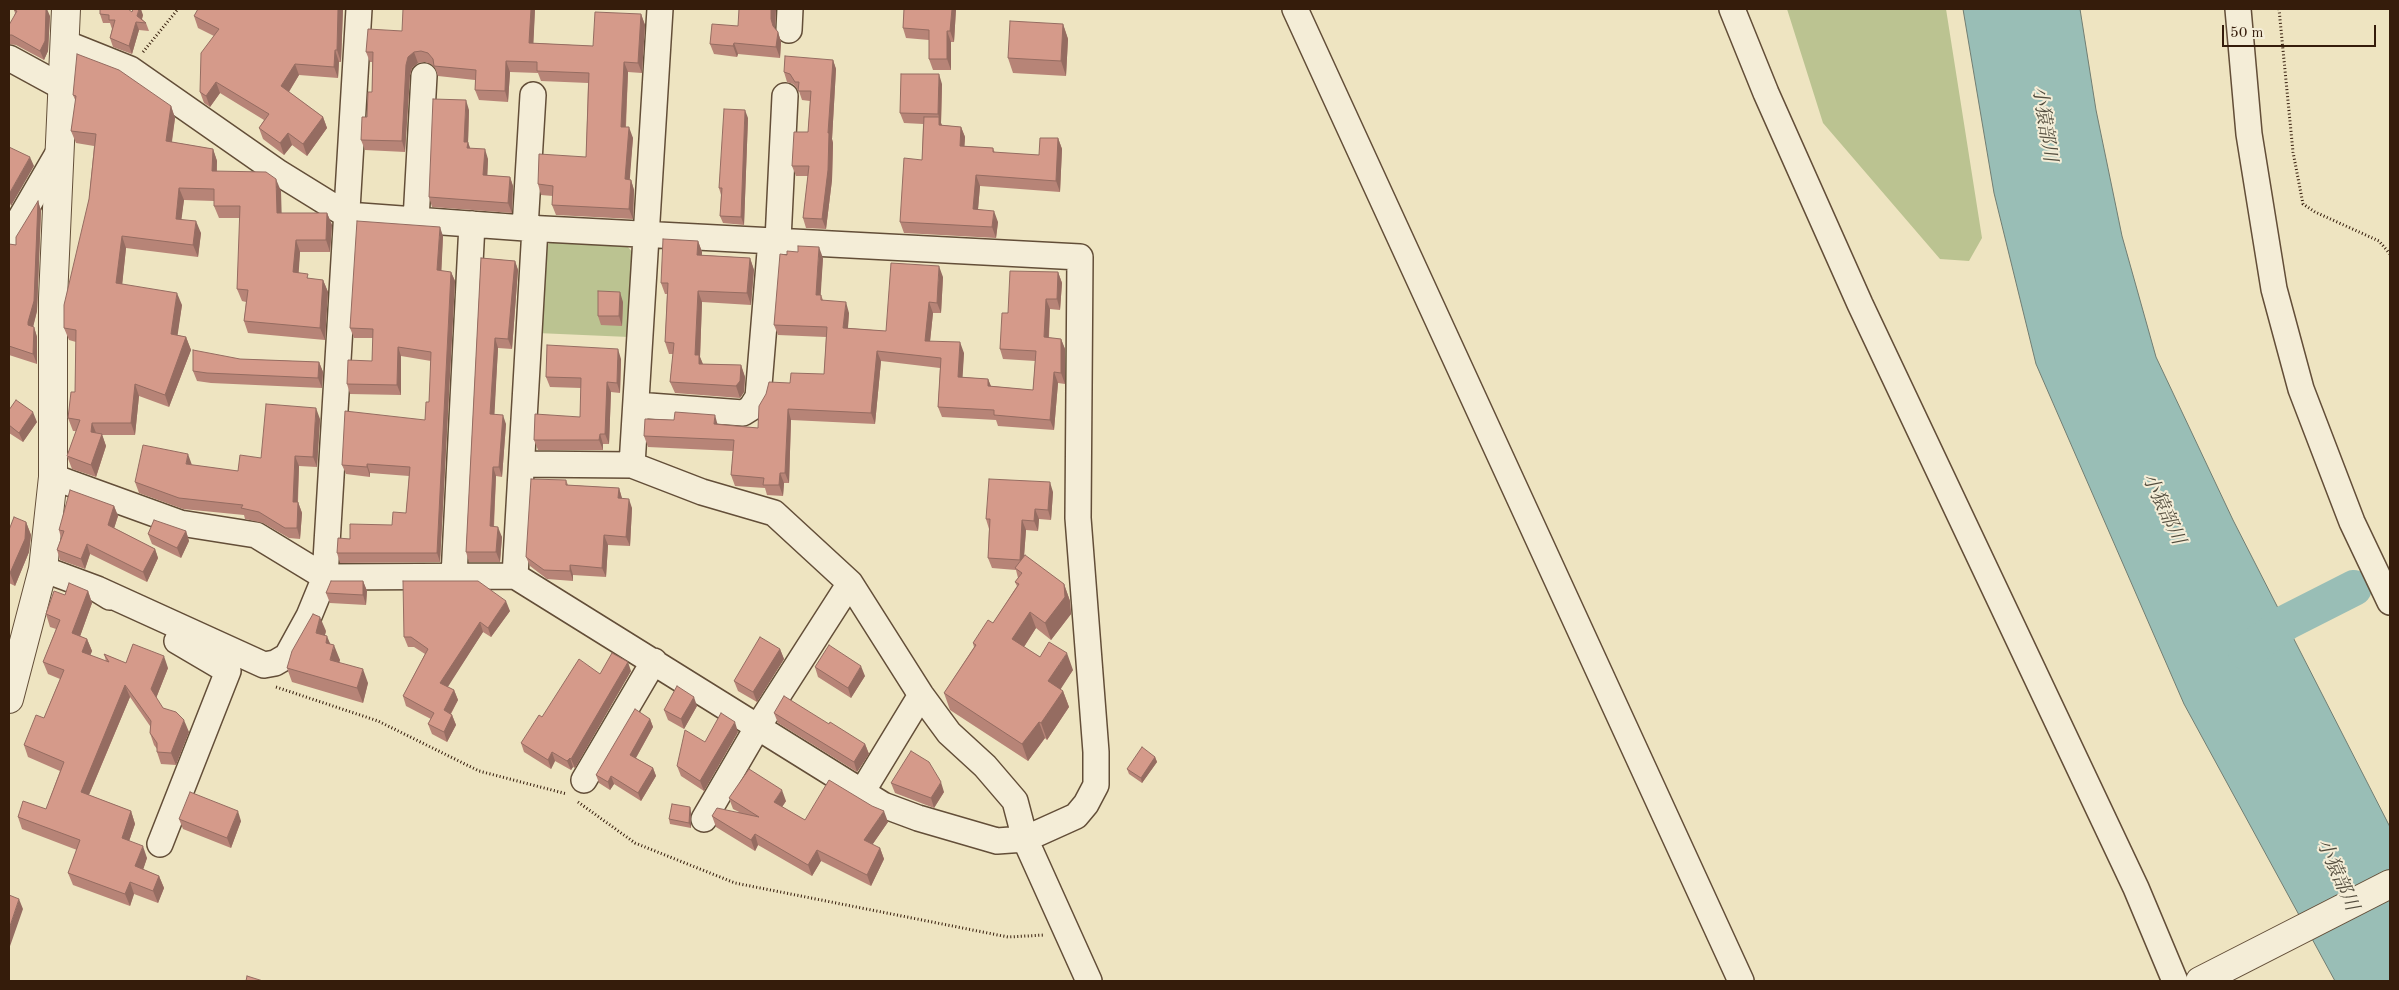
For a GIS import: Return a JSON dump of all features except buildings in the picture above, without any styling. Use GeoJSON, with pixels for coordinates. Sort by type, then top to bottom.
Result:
{"type":"FeatureCollection","features":[{"type":"Feature","properties":{"kind":"street"},"geometry":{"type":"LineString","coordinates":[[43,569],[97,589],[264,665],[274,663],[287,656],[309,616],[325,577],[359,9]]}},
{"type":"Feature","properties":{"kind":"street"},"geometry":{"type":"LineString","coordinates":[[632,465],[660,9]]}},
{"type":"Feature","properties":{"kind":"street"},"geometry":{"type":"LineString","coordinates":[[1295,9],[1740,981]]}},
{"type":"Feature","properties":{"kind":"street"},"geometry":{"type":"LineString","coordinates":[[1732,9],[1766,93],[1860,304],[2136,888],[2175,981]]}},
{"type":"Feature","properties":{"kind":"street"},"geometry":{"type":"LineString","coordinates":[[2238,9],[2249,134],[2274,289],[2301,389],[2352,522],[2390,602]]}},
{"type":"Feature","properties":{"kind":"street"},"geometry":{"type":"LineString","coordinates":[[9,699],[43,569],[53,477],[53,298],[66,43],[63,11]]}},
{"type":"Feature","properties":{"kind":"street"},"geometry":{"type":"LineString","coordinates":[[53,477],[180,522],[256,535],[325,577],[515,576],[883,805],[918,818],[997,841],[1025,839],[1076,816],[1086,804],[1096,786],[1096,752],[1078,518],[1080,257],[530,228],[347,215],[279,173],[130,69],[66,43]]}},
{"type":"Feature","properties":{"kind":"street"},"geometry":{"type":"LineString","coordinates":[[9,58],[64,88]]}},
{"type":"Feature","properties":{"kind":"street"},"geometry":{"type":"LineString","coordinates":[[416,220],[424,76]]}},
{"type":"Feature","properties":{"kind":"street"},"geometry":{"type":"LineString","coordinates":[[515,576],[522,464],[530,228],[532,94]]}},
{"type":"Feature","properties":{"kind":"street"},"geometry":{"type":"LineString","coordinates":[[636,405],[743,413],[751,408],[758,396],[775,240],[785,96]]}},
{"type":"Feature","properties":{"kind":"street"},"geometry":{"type":"LineString","coordinates":[[9,238],[60,150]]}},
{"type":"Feature","properties":{"kind":"street"},"geometry":{"type":"LineString","coordinates":[[454,576],[472,224]]}},
{"type":"Feature","properties":{"kind":"street"},"geometry":{"type":"LineString","coordinates":[[522,464],[632,465],[702,492],[774,513],[850,583],[922,695],[949,733],[985,766],[1015,801],[1025,839],[1089,981]]}},
{"type":"Feature","properties":{"kind":"street"},"geometry":{"type":"LineString","coordinates":[[704,819],[757,728],[850,583]]}},
{"type":"Feature","properties":{"kind":"street"},"geometry":{"type":"LineString","coordinates":[[97,589],[168,636],[228,670],[160,844]]}},
{"type":"Feature","properties":{"kind":"street"},"geometry":{"type":"LineString","coordinates":[[576,792],[654,661]]}},
{"type":"Feature","properties":{"kind":"street"},"geometry":{"type":"LineString","coordinates":[[862,792],[922,695]]}},
{"type":"Feature","properties":{"kind":"street"},"geometry":{"type":"LineString","coordinates":[[2200,981],[2390,884]]}},
{"type":"Feature","properties":{"kind":"path"},"geometry":{"type":"LineString","coordinates":[[130,69],[178,9]]}},
{"type":"Feature","properties":{"kind":"path"},"geometry":{"type":"LineString","coordinates":[[2280,9],[2293,152],[2303,204],[2315,212],[2379,241],[2390,254]]}},
{"type":"Feature","properties":{"kind":"path"},"geometry":{"type":"LineString","coordinates":[[275,686],[378,721],[479,771],[576,792],[636,843],[735,884],[1008,937],[1047,935],[1065,927]]}},
{"type":"Feature","properties":{"kind":"green space"},"geometry":{"type":"Polygon","coordinates":[[[1787,9],[1946,9],[1982,238],[1969,261],[1940,259],[1823,123],[1787,9]]]}},
{"type":"Feature","properties":{"kind":"green space"},"geometry":{"type":"Polygon","coordinates":[[[552,241],[627,246],[635,255],[629,337],[537,333],[541,250],[552,241]]]}},
{"type":"Feature","properties":{"kind":"water","name":"小猿部川"},"geometry":{"type":"Polygon","coordinates":[[[1963,9],[2080,9],[2096,110],[2122,236],[2156,357],[2233,520],[2390,827],[2390,981],[2335,981],[2184,704],[2036,364],[1994,193],[1963,9]]]}},
{"type":"Feature","properties":{"kind":"waterway"},"geometry":{"type":"LineString","coordinates":[[2246,652],[2287,622],[2354,588]]}}]}
